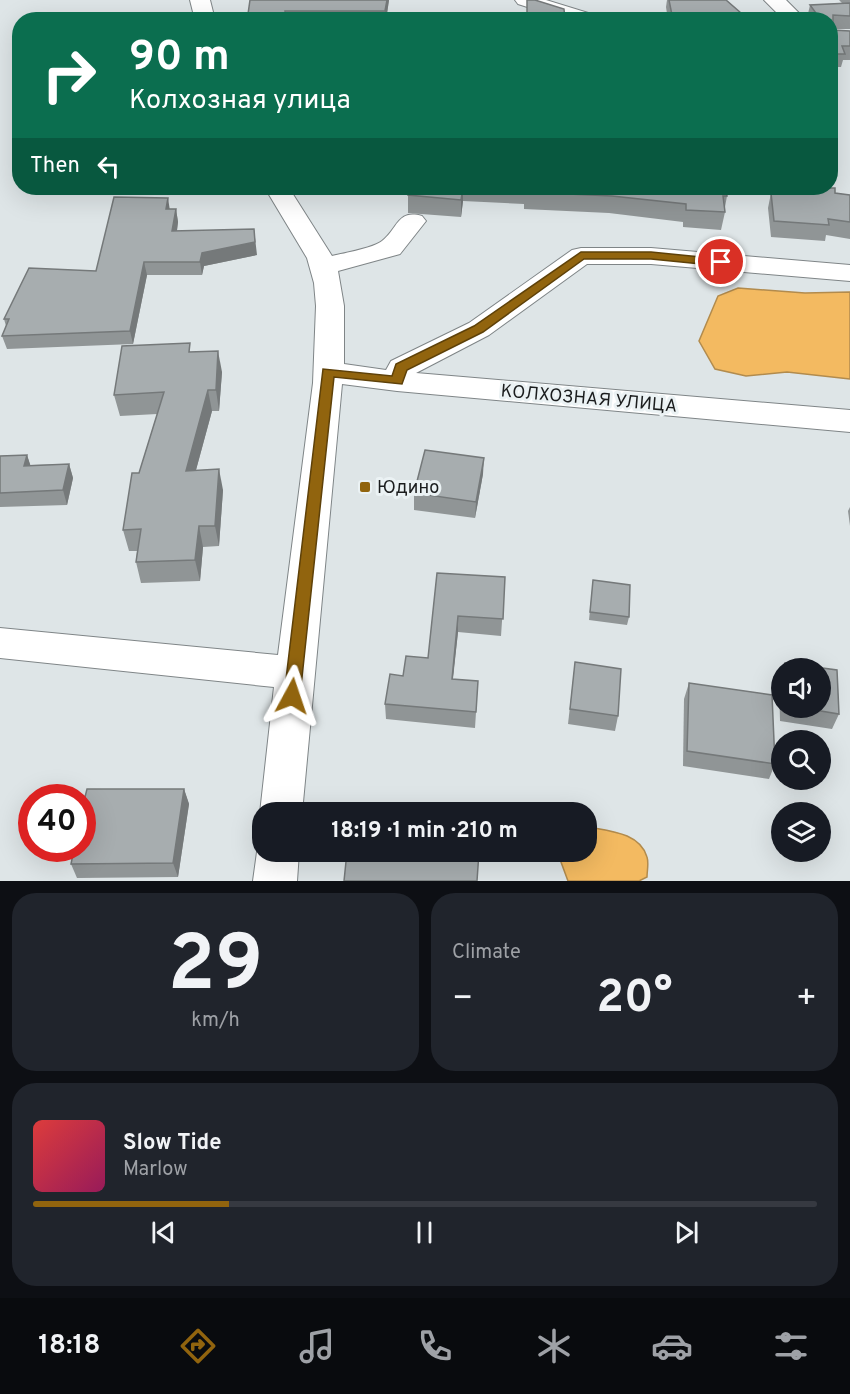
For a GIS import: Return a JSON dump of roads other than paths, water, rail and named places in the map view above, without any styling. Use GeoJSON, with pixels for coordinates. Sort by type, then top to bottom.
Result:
{"type":"FeatureCollection","features":[{"type":"Feature","properties":{"kind":"street"},"geometry":{"type":"LineString","coordinates":[[525,0],[565,12]]}},
{"type":"Feature","properties":{"kind":"street"},"geometry":{"type":"LineString","coordinates":[[774,0],[788,12]]}},
{"type":"Feature","properties":{"kind":"street"},"geometry":{"type":"LineString","coordinates":[[281,195],[320,259],[328,282],[330,308],[328,372],[294,673],[282,802]]}},
{"type":"Feature","properties":{"kind":"street"},"geometry":{"type":"LineString","coordinates":[[323,267],[391,248],[413,221]]}},
{"type":"Feature","properties":{"kind":"street"},"geometry":{"type":"LineString","coordinates":[[397,381],[401,368],[479,329],[581,256],[651,256],[850,273]]}},
{"type":"Feature","properties":{"kind":"street","name":"КОЛХОЗНАЯ УЛИЦА"},"geometry":{"type":"LineString","coordinates":[[328,372],[397,381],[850,421]]}},
{"type":"Feature","properties":{"kind":"street"},"geometry":{"type":"LineString","coordinates":[[0,643],[294,673]]}},
{"type":"Feature","properties":{"kind":"street"},"geometry":{"type":"LineString","coordinates":[[275,881],[277,862]]}},
{"type":"Feature","properties":{"kind":"place","name":"Юдино"},"geometry":{"type":"Point","coordinates":[365,487]}}]}
